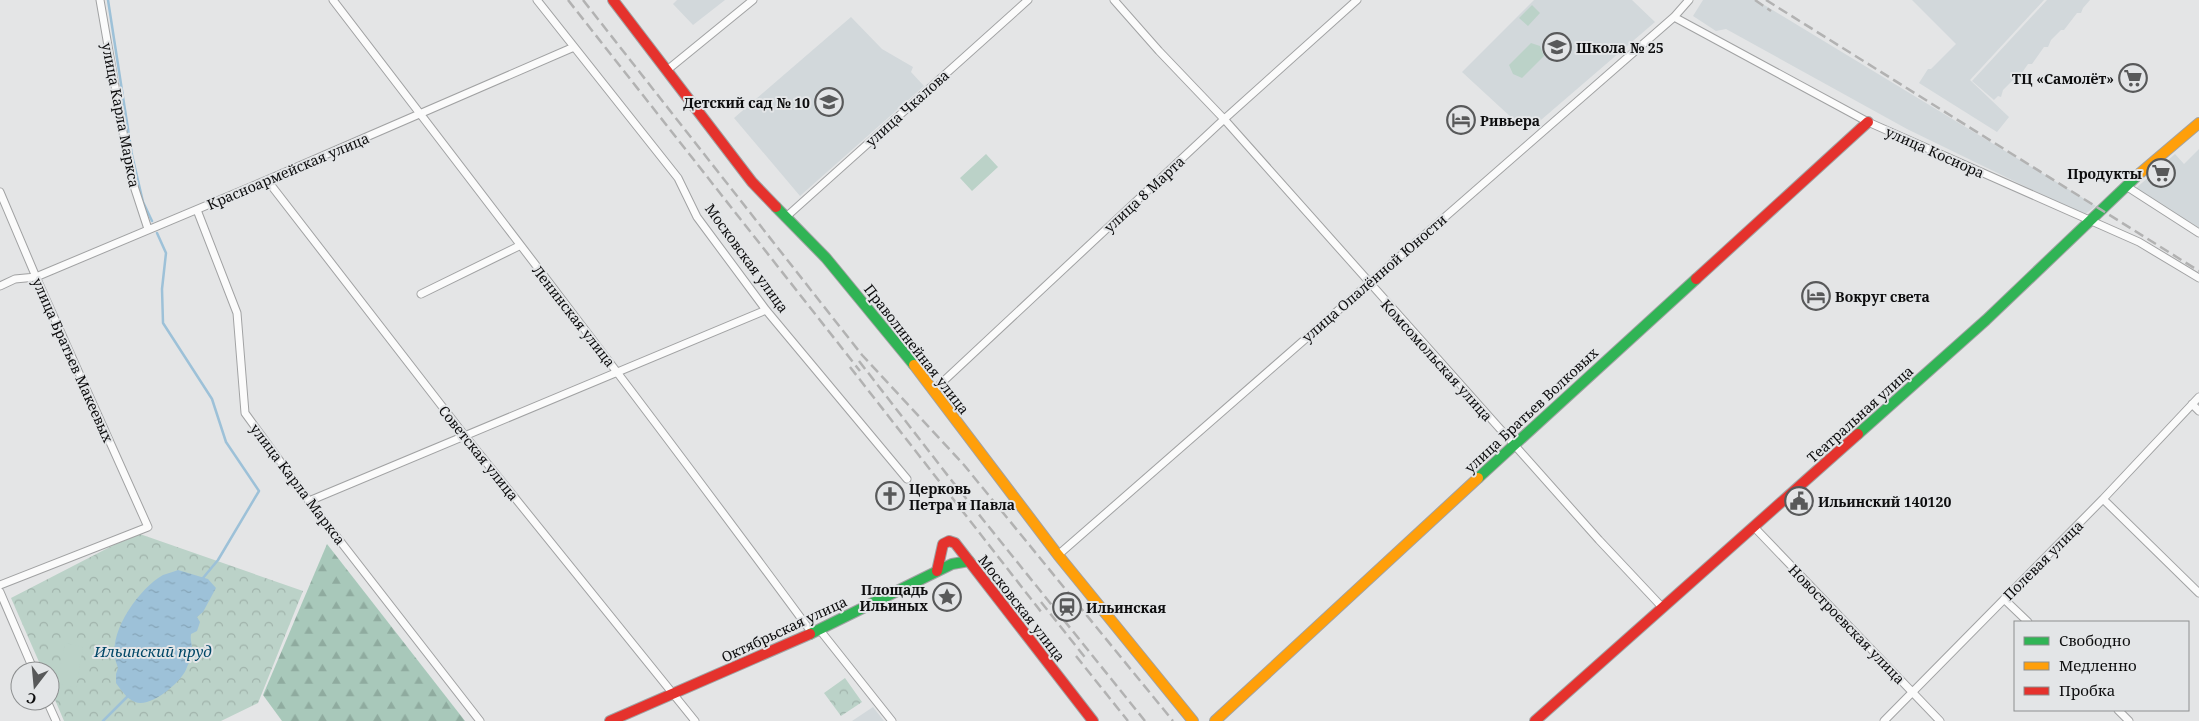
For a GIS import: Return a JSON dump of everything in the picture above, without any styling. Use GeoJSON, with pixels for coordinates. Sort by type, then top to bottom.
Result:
{"type":"FeatureCollection","features":[{"type":"Feature","properties":{"kind":"street","name":"улица Карла Маркса"},"geometry":{"type":"LineString","coordinates":[[100,0],[128,162],[148,229]]}},
{"type":"Feature","properties":{"kind":"street","name":"Ленинская улица"},"geometry":{"type":"LineString","coordinates":[[333,0],[519,246],[816,631],[892,721]]}},
{"type":"Feature","properties":{"kind":"street","name":"Московская улица"},"geometry":{"type":"LineString","coordinates":[[537,0],[678,178],[697,217],[766,310],[906,479]]}},
{"type":"Feature","properties":{"kind":"street","name":"Праволинейная улица"},"geometry":{"type":"LineString","coordinates":[[613,0],[752,182],[826,258],[934,390],[1058,554],[1193,721]]}},
{"type":"Feature","properties":{"kind":"street"},"geometry":{"type":"LineString","coordinates":[[666,71],[753,0]]}},
{"type":"Feature","properties":{"kind":"street","name":"улица Чкалова"},"geometry":{"type":"LineString","coordinates":[[786,217],[1028,0]]}},
{"type":"Feature","properties":{"kind":"street","name":"Комсомольская улица"},"geometry":{"type":"LineString","coordinates":[[1114,0],[1158,51],[1224,119],[1513,445],[1662,607]]}},
{"type":"Feature","properties":{"kind":"street","name":"улица 8 Марта"},"geometry":{"type":"LineString","coordinates":[[934,390],[1224,119],[1357,0]]}},
{"type":"Feature","properties":{"kind":"street","name":"улица Опалённой Юности"},"geometry":{"type":"LineString","coordinates":[[1058,554],[1674,17],[1689,0]]}},
{"type":"Feature","properties":{"kind":"street","name":"улица Косиора"},"geometry":{"type":"LineString","coordinates":[[1674,17],[1868,122],[2139,242],[2199,278]]}},
{"type":"Feature","properties":{"kind":"street","name":"Красноармейская улица"},"geometry":{"type":"LineString","coordinates":[[0,286],[15,279],[36,277],[197,210],[574,47]]}},
{"type":"Feature","properties":{"kind":"street","name":"улица Братьев Волковых"},"geometry":{"type":"LineString","coordinates":[[1215,721],[1513,445],[1868,122]]}},
{"type":"Feature","properties":{"kind":"street","name":"Театральная улица"},"geometry":{"type":"LineString","coordinates":[[1535,721],[1986,320],[2126,186],[2199,123]]}},
{"type":"Feature","properties":{"kind":"street","name":"Советская улица"},"geometry":{"type":"LineString","coordinates":[[267,180],[465,436],[695,721]]}},
{"type":"Feature","properties":{"kind":"street"},"geometry":{"type":"LineString","coordinates":[[2126,186],[2199,233]]}},
{"type":"Feature","properties":{"kind":"street","name":"улица Братьев Макеевых"},"geometry":{"type":"LineString","coordinates":[[0,192],[36,277],[148,526],[0,585]]}},
{"type":"Feature","properties":{"kind":"street","name":"улица Карла Маркса"},"geometry":{"type":"LineString","coordinates":[[197,210],[237,313],[245,413],[309,501],[480,721]]}},
{"type":"Feature","properties":{"kind":"street"},"geometry":{"type":"LineString","coordinates":[[421,294],[519,246]]}},
{"type":"Feature","properties":{"kind":"street"},"geometry":{"type":"LineString","coordinates":[[309,501],[766,310]]}},
{"type":"Feature","properties":{"kind":"street","name":"Полевая улица"},"geometry":{"type":"LineString","coordinates":[[1884,721],[2103,499],[2199,397]]}},
{"type":"Feature","properties":{"kind":"street"},"geometry":{"type":"LineString","coordinates":[[2192,404],[2199,411]]}},
{"type":"Feature","properties":{"kind":"street"},"geometry":{"type":"LineString","coordinates":[[2103,499],[2199,593]]}},
{"type":"Feature","properties":{"kind":"street","name":"Новостроевская улица"},"geometry":{"type":"LineString","coordinates":[[1754,527],[1940,721]]}},
{"type":"Feature","properties":{"kind":"street","name":"Московская улица"},"geometry":{"type":"LineString","coordinates":[[937,571],[941,547],[948,541],[955,543],[1093,721]]}},
{"type":"Feature","properties":{"kind":"street","name":"Октябрьская улица"},"geometry":{"type":"LineString","coordinates":[[610,721],[816,631],[952,564],[969,561]]}},
{"type":"Feature","properties":{"kind":"street"},"geometry":{"type":"LineString","coordinates":[[0,592],[30,661]]}},
{"type":"Feature","properties":{"kind":"street"},"geometry":{"type":"LineString","coordinates":[[2004,599],[2027,621]]}},
{"type":"Feature","properties":{"kind":"street"},"geometry":{"type":"LineString","coordinates":[[2119,711],[2130,721]]}},
{"type":"Feature","properties":{"kind":"shaded area"},"geometry":{"type":"Polygon","coordinates":[[[677,0],[725,0],[693,25],[673,4],[677,0]]]}},
{"type":"Feature","properties":{"kind":"shaded area","name":"Школа № 25"},"geometry":{"type":"Polygon","coordinates":[[[1534,0],[1632,0],[1655,22],[1527,132],[1462,72],[1534,0]]]}},
{"type":"Feature","properties":{"kind":"shaded area"},"geometry":{"type":"Polygon","coordinates":[[[1703,0],[1756,0],[2096,206],[2084,215],[1907,129],[1726,29],[1716,31],[1693,16],[1703,0]]]}},
{"type":"Feature","properties":{"kind":"shaded area"},"geometry":{"type":"Polygon","coordinates":[[[1912,0],[2044,0],[1970,80],[2009,117],[1997,132],[1919,83],[1928,69],[1931,69],[1956,44],[1912,0]]]}},
{"type":"Feature","properties":{"kind":"shaded area"},"geometry":{"type":"Polygon","coordinates":[[[2047,0],[2090,0],[2081,13],[2077,13],[2064,30],[2061,30],[2051,40],[2048,47],[2044,47],[2032,64],[2028,64],[2017,80],[2013,80],[2003,90],[2001,97],[1998,96],[1994,100],[1972,81],[2047,0]]]}},
{"type":"Feature","properties":{"kind":"shaded area","name":"Детский сад № 10"},"geometry":{"type":"Polygon","coordinates":[[[851,17],[882,49],[913,67],[911,72],[924,86],[800,196],[734,118],[851,17]]]}},
{"type":"Feature","properties":{"kind":"shaded area"},"geometry":{"type":"Polygon","coordinates":[[[2199,149],[2199,228],[2135,189],[2175,154],[2184,164],[2199,149]]]}},
{"type":"Feature","properties":{"kind":"shaded area"},"geometry":{"type":"Polygon","coordinates":[[[873,707],[884,721],[852,721],[873,707]]]}},
{"type":"Feature","properties":{"kind":"green space"},"geometry":{"type":"Polygon","coordinates":[[[1532,5],[1540,13],[1528,26],[1519,18],[1532,5]]]}},
{"type":"Feature","properties":{"kind":"green space"},"geometry":{"type":"Polygon","coordinates":[[[1531,43],[1540,46],[1544,56],[1522,78],[1513,74],[1509,65],[1531,43]]]}},
{"type":"Feature","properties":{"kind":"green space"},"geometry":{"type":"Polygon","coordinates":[[[986,154],[998,167],[972,191],[960,178],[986,154]]]}},
{"type":"Feature","properties":{"kind":"green space"},"geometry":{"type":"Polygon","coordinates":[[[137,533],[303,591],[258,703],[221,721],[64,721],[60,711],[60,661],[39,661],[11,598],[137,533]]]}},
{"type":"Feature","properties":{"kind":"green space"},"geometry":{"type":"Polygon","coordinates":[[[327,544],[465,721],[282,721],[263,695],[327,544]]]}},
{"type":"Feature","properties":{"kind":"green space"},"geometry":{"type":"Polygon","coordinates":[[[65,643],[83,647],[76,687],[60,684],[60,669],[65,643]]]}},
{"type":"Feature","properties":{"kind":"green space"},"geometry":{"type":"Polygon","coordinates":[[[845,678],[862,702],[841,716],[824,693],[845,678]]]}},
{"type":"Feature","properties":{"kind":"water","name":"Ильинский пруд"},"geometry":{"type":"Polygon","coordinates":[[[178,570],[208,579],[216,588],[203,612],[197,617],[200,622],[197,631],[191,634],[192,653],[184,673],[173,686],[157,698],[141,703],[132,701],[116,683],[118,668],[115,658],[115,646],[117,634],[128,610],[145,589],[163,575],[178,570]]]}},
{"type":"Feature","properties":{"kind":"waterway"},"geometry":{"type":"LineString","coordinates":[[108,0],[132,155],[143,202],[152,221]]}},
{"type":"Feature","properties":{"kind":"waterway"},"geometry":{"type":"LineString","coordinates":[[157,233],[166,253],[162,289],[163,323],[212,399],[226,442],[259,491],[218,560],[203,578]]}},
{"type":"Feature","properties":{"kind":"waterway"},"geometry":{"type":"LineString","coordinates":[[103,721],[127,697]]}},
{"type":"Feature","properties":{"kind":"railway"},"geometry":{"type":"LineString","coordinates":[[568,0],[860,371]]}},
{"type":"Feature","properties":{"kind":"railway"},"geometry":{"type":"LineString","coordinates":[[583,0],[862,355],[964,465],[1173,721]]}},
{"type":"Feature","properties":{"kind":"railway"},"geometry":{"type":"LineString","coordinates":[[1755,0],[1771,11]]}},
{"type":"Feature","properties":{"kind":"railway"},"geometry":{"type":"LineString","coordinates":[[1766,0],[2199,271]]}},
{"type":"Feature","properties":{"kind":"railway"},"geometry":{"type":"LineString","coordinates":[[859,361],[952,481],[1145,721]]}},
{"type":"Feature","properties":{"kind":"railway"},"geometry":{"type":"LineString","coordinates":[[850,367],[1042,613]]}},
{"type":"Feature","properties":{"kind":"railway"},"geometry":{"type":"LineString","coordinates":[[1041,602],[1087,660]]}},
{"type":"Feature","properties":{"kind":"railway"},"geometry":{"type":"LineString","coordinates":[[1076,656],[1128,721]]}},
{"type":"Feature","properties":{"kind":"traffic: fast"},"geometry":{"type":"LineString","coordinates":[[1858,434],[1986,320],[2139,174]]}},
{"type":"Feature","properties":{"kind":"traffic: fast"},"geometry":{"type":"LineString","coordinates":[[776,207],[826,258],[914,365]]}},
{"type":"Feature","properties":{"kind":"traffic: fast"},"geometry":{"type":"LineString","coordinates":[[1478,478],[1696,279]]}},
{"type":"Feature","properties":{"kind":"traffic: fast"},"geometry":{"type":"LineString","coordinates":[[810,634],[952,564],[969,561]]}},
{"type":"Feature","properties":{"kind":"traffic: slow"},"geometry":{"type":"LineString","coordinates":[[2139,174],[2199,123]]}},
{"type":"Feature","properties":{"kind":"traffic: slow"},"geometry":{"type":"LineString","coordinates":[[914,365],[1058,555],[1193,721]]}},
{"type":"Feature","properties":{"kind":"traffic: slow"},"geometry":{"type":"LineString","coordinates":[[1215,721],[1478,478]]}},
{"type":"Feature","properties":{"kind":"traffic: jam"},"geometry":{"type":"LineString","coordinates":[[613,0],[752,182],[776,207]]}},
{"type":"Feature","properties":{"kind":"traffic: jam"},"geometry":{"type":"LineString","coordinates":[[1696,279],[1868,122]]}},
{"type":"Feature","properties":{"kind":"traffic: jam"},"geometry":{"type":"LineString","coordinates":[[1535,721],[1858,434]]}},
{"type":"Feature","properties":{"kind":"traffic: jam"},"geometry":{"type":"LineString","coordinates":[[937,571],[943,544],[949,541],[955,543],[1093,721]]}},
{"type":"Feature","properties":{"kind":"traffic: jam"},"geometry":{"type":"LineString","coordinates":[[610,721],[810,634]]}},
{"type":"Feature","properties":{"kind":"place","name":"Школа № 25"},"geometry":{"type":"Point","coordinates":[1557,47]}},
{"type":"Feature","properties":{"kind":"place","name":"ТЦ «Самолёт»"},"geometry":{"type":"Point","coordinates":[2133,78]}},
{"type":"Feature","properties":{"kind":"place","name":"Детский сад № 10"},"geometry":{"type":"Point","coordinates":[829,102]}},
{"type":"Feature","properties":{"kind":"place","name":"Ривьера"},"geometry":{"type":"Point","coordinates":[1461,120]}},
{"type":"Feature","properties":{"kind":"place","name":"Продукты"},"geometry":{"type":"Point","coordinates":[2161,173]}},
{"type":"Feature","properties":{"kind":"place","name":"Вокруг света"},"geometry":{"type":"Point","coordinates":[1816,296]}},
{"type":"Feature","properties":{"kind":"place","name":"Церковь Петра и Павла"},"geometry":{"type":"Point","coordinates":[890,496]}},
{"type":"Feature","properties":{"kind":"place","name":"Ильинский 140120"},"geometry":{"type":"Point","coordinates":[1799,501]}},
{"type":"Feature","properties":{"kind":"place","name":"Площадь Ильиных"},"geometry":{"type":"Point","coordinates":[947,597]}},
{"type":"Feature","properties":{"kind":"place","name":"Ильинская"},"geometry":{"type":"Point","coordinates":[1067,607]}}]}
